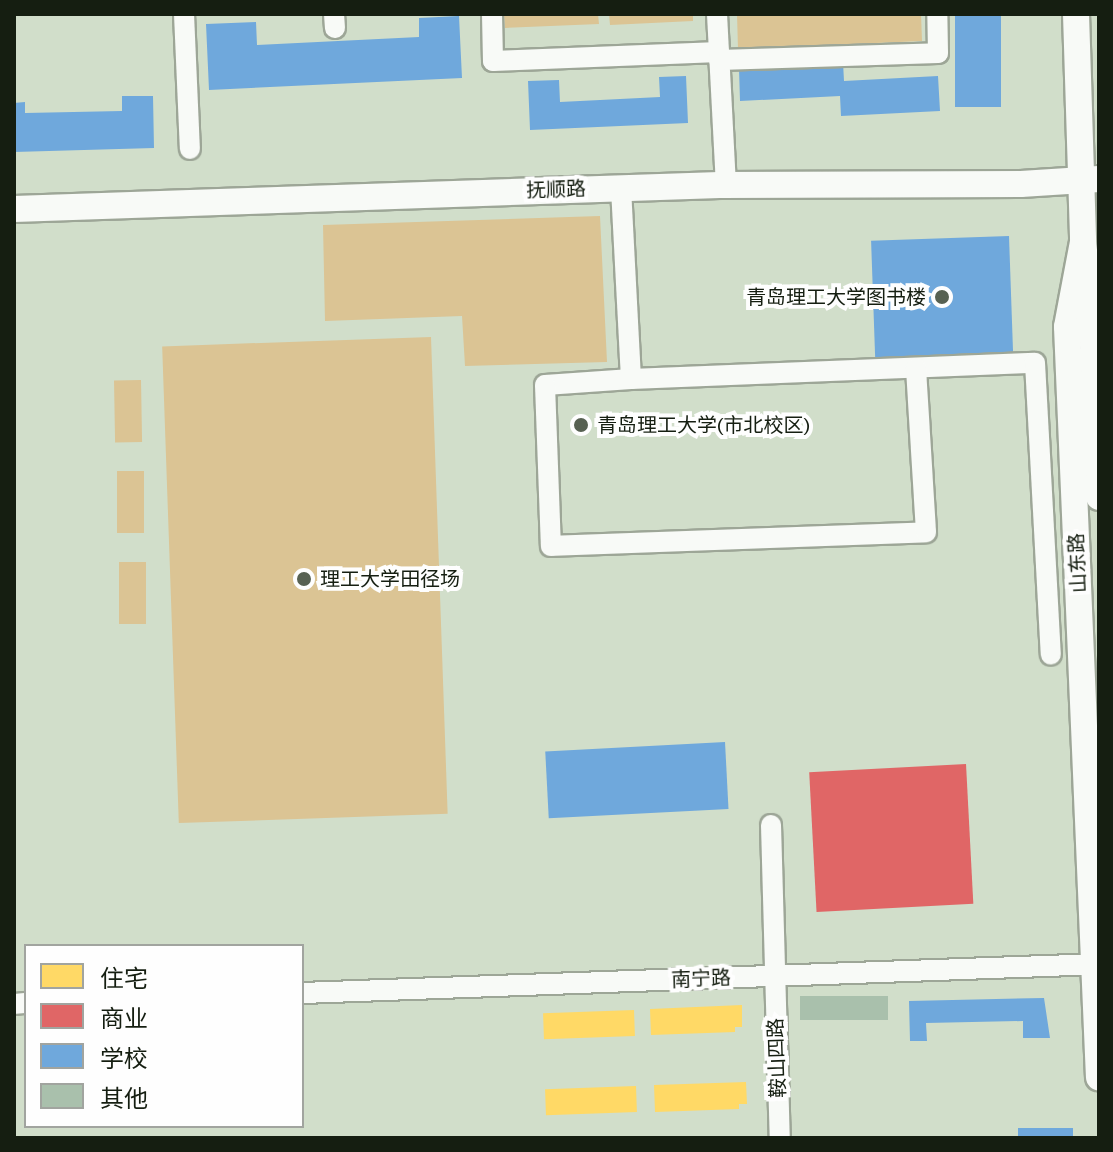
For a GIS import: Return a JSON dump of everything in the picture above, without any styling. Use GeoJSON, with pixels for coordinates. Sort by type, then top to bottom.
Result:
{"type":"FeatureCollection","features":[{"type":"Feature","properties":{"kind":"main road","name":"山东路"},"geometry":{"type":"LineString","coordinates":[[1076,14],[1090,180],[1083,242],[1067,327],[1098,964],[1099,1077]]}},
{"type":"Feature","properties":{"kind":"main road","name":"抚顺路"},"geometry":{"type":"LineString","coordinates":[[14,209],[621,188],[725,177],[1090,180]]}},
{"type":"Feature","properties":{"kind":"main road","name":"山东路"},"geometry":{"type":"LineString","coordinates":[[1083,242],[1092,320],[1099,497]]}},
{"type":"Feature","properties":{"kind":"street"},"geometry":{"type":"LineString","coordinates":[[184,14],[190,149]]}},
{"type":"Feature","properties":{"kind":"street"},"geometry":{"type":"LineString","coordinates":[[492,14],[493,61],[938,53],[937,14]]}},
{"type":"Feature","properties":{"kind":"street"},"geometry":{"type":"LineString","coordinates":[[717,14],[725,177]]}},
{"type":"Feature","properties":{"kind":"street"},"geometry":{"type":"LineString","coordinates":[[621,188],[631,379]]}},
{"type":"Feature","properties":{"kind":"street"},"geometry":{"type":"LineString","coordinates":[[916,368],[926,532],[551,546],[545,385],[631,379],[1035,363],[1051,655]]}},
{"type":"Feature","properties":{"kind":"street","name":"鞍山四路"},"geometry":{"type":"LineString","coordinates":[[771,825],[780,1138]]}},
{"type":"Feature","properties":{"kind":"street","name":"南宁路"},"geometry":{"type":"LineString","coordinates":[[304,993],[1098,964]]}},
{"type":"Feature","properties":{"kind":"shaded area"},"geometry":{"type":"Polygon","coordinates":[[[504,14],[598,14],[599,24],[505,28],[504,14]]]}},
{"type":"Feature","properties":{"kind":"shaded area"},"geometry":{"type":"Polygon","coordinates":[[[609,14],[693,14],[693,21],[610,25],[609,14]]]}},
{"type":"Feature","properties":{"kind":"shaded area"},"geometry":{"type":"Polygon","coordinates":[[[737,14],[921,14],[922,41],[738,49],[737,14]]]}},
{"type":"Feature","properties":{"kind":"shaded area"},"geometry":{"type":"Polygon","coordinates":[[[600,216],[607,362],[465,366],[462,316],[325,321],[323,225],[600,216]]]}},
{"type":"Feature","properties":{"kind":"shaded area","name":"理工大学田径场"},"geometry":{"type":"Polygon","coordinates":[[[431,337],[448,814],[179,823],[162,346],[431,337]]]}},
{"type":"Feature","properties":{"kind":"shaded area"},"geometry":{"type":"Polygon","coordinates":[[[114,380],[141,380],[142,442],[115,442],[114,380]]]}},
{"type":"Feature","properties":{"kind":"shaded area"},"geometry":{"type":"Polygon","coordinates":[[[117,471],[144,471],[144,533],[117,533],[117,471]]]}},
{"type":"Feature","properties":{"kind":"shaded area"},"geometry":{"type":"Polygon","coordinates":[[[119,562],[146,562],[146,624],[119,624],[119,562]]]}},
{"type":"Feature","properties":{"kind":"building: 住宅"},"geometry":{"type":"Polygon","coordinates":[[[742,1005],[742,1027],[735,1027],[735,1032],[651,1035],[650,1009],[742,1005]]]}},
{"type":"Feature","properties":{"kind":"building: 住宅"},"geometry":{"type":"Polygon","coordinates":[[[634,1010],[635,1036],[544,1039],[543,1013],[634,1010]]]}},
{"type":"Feature","properties":{"kind":"building: 住宅"},"geometry":{"type":"Polygon","coordinates":[[[746,1082],[747,1104],[739,1104],[739,1109],[655,1112],[654,1085],[746,1082]]]}},
{"type":"Feature","properties":{"kind":"building: 住宅"},"geometry":{"type":"Polygon","coordinates":[[[636,1086],[637,1112],[546,1115],[545,1089],[636,1086]]]}},
{"type":"Feature","properties":{"kind":"building: 商业"},"geometry":{"type":"Polygon","coordinates":[[[966,764],[973,904],[817,912],[809,772],[966,764]]]}},
{"type":"Feature","properties":{"kind":"building: 学校"},"geometry":{"type":"Polygon","coordinates":[[[955,14],[1001,14],[1001,107],[955,107],[955,14]]]}},
{"type":"Feature","properties":{"kind":"building: 学校"},"geometry":{"type":"Polygon","coordinates":[[[459,16],[462,78],[209,90],[206,24],[256,22],[257,45],[419,37],[419,18],[459,16]]]}},
{"type":"Feature","properties":{"kind":"building: 学校"},"geometry":{"type":"Polygon","coordinates":[[[843,62],[844,81],[938,76],[940,111],[841,116],[840,96],[740,101],[739,68],[843,62]]]}},
{"type":"Feature","properties":{"kind":"building: 学校"},"geometry":{"type":"Polygon","coordinates":[[[686,76],[688,123],[530,130],[528,81],[559,80],[560,102],[660,97],[659,77],[686,76]]]}},
{"type":"Feature","properties":{"kind":"building: 学校"},"geometry":{"type":"Polygon","coordinates":[[[122,96],[153,96],[154,148],[14,152],[14,103],[25,102],[25,113],[122,111],[122,96]]]}},
{"type":"Feature","properties":{"kind":"building: 学校","name":"青岛理工大学图书楼"},"geometry":{"type":"Polygon","coordinates":[[[1009,236],[1013,354],[875,359],[871,241],[1009,236]]]}},
{"type":"Feature","properties":{"kind":"building: 学校"},"geometry":{"type":"Polygon","coordinates":[[[725,742],[729,809],[549,818],[545,751],[725,742]]]}},
{"type":"Feature","properties":{"kind":"building: 学校"},"geometry":{"type":"Polygon","coordinates":[[[1044,998],[1050,1038],[1023,1038],[1023,1021],[926,1023],[927,1041],[910,1041],[909,1001],[1044,998]]]}},
{"type":"Feature","properties":{"kind":"building: 学校"},"geometry":{"type":"Polygon","coordinates":[[[1018,1128],[1073,1128],[1073,1138],[1018,1138],[1018,1128]]]}},
{"type":"Feature","properties":{"kind":"building: 其他"},"geometry":{"type":"Polygon","coordinates":[[[800,996],[888,996],[888,1020],[800,1020],[800,996]]]}},
{"type":"Feature","properties":{"kind":"place","name":"青岛理工大学图书楼"},"geometry":{"type":"Point","coordinates":[942,297]}},
{"type":"Feature","properties":{"kind":"place","name":"青岛理工大学(市北校区)"},"geometry":{"type":"Point","coordinates":[581,425]}},
{"type":"Feature","properties":{"kind":"place","name":"理工大学田径场"},"geometry":{"type":"Point","coordinates":[304,579]}}]}
